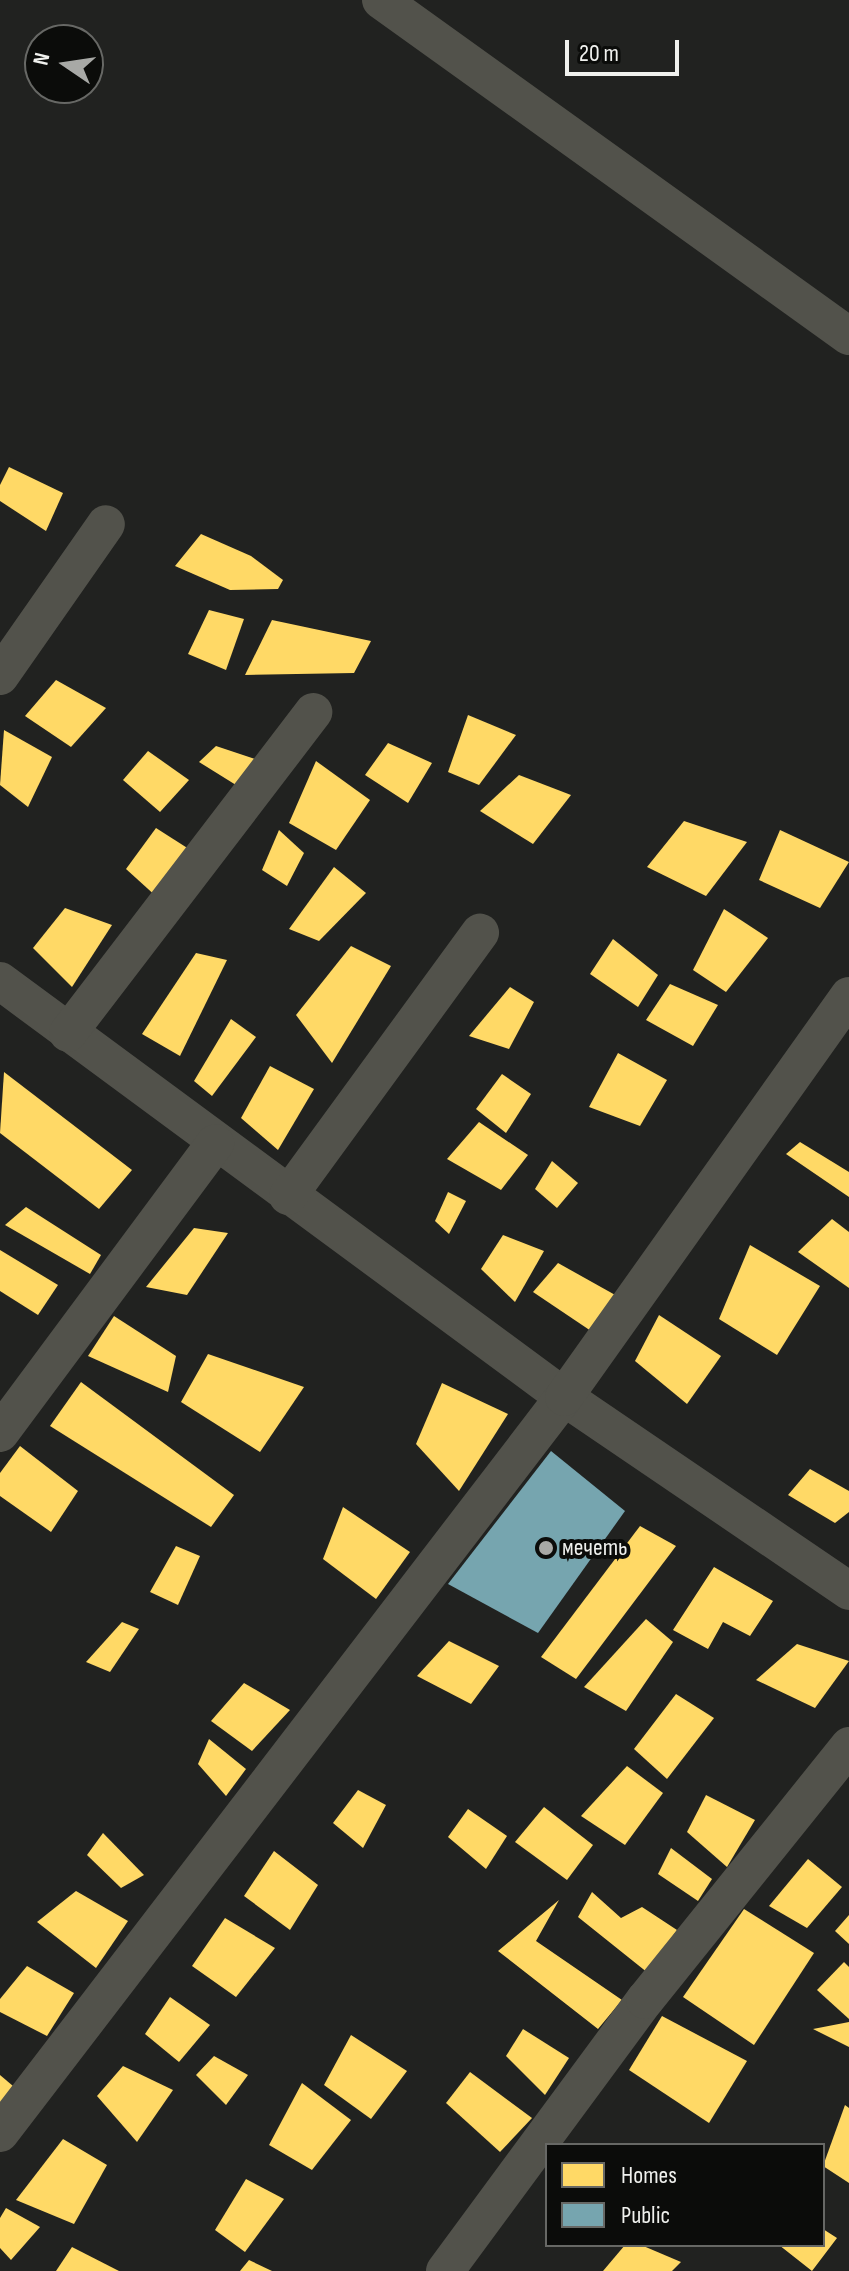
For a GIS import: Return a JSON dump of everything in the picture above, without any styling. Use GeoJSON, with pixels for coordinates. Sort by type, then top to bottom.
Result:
{"type":"FeatureCollection","features":[{"type":"Feature","properties":{"kind":"street"},"geometry":{"type":"LineString","coordinates":[[381,0],[849,336]]}},
{"type":"Feature","properties":{"kind":"street"},"geometry":{"type":"LineString","coordinates":[[0,676],[106,524]]}},
{"type":"Feature","properties":{"kind":"street"},"geometry":{"type":"LineString","coordinates":[[68,1033],[313,712]]}},
{"type":"Feature","properties":{"kind":"street"},"geometry":{"type":"LineString","coordinates":[[288,1196],[480,933]]}},
{"type":"Feature","properties":{"kind":"street"},"geometry":{"type":"LineString","coordinates":[[0,981],[215,1143],[564,1397],[849,1591]]}},
{"type":"Feature","properties":{"kind":"street"},"geometry":{"type":"LineString","coordinates":[[0,2133],[564,1397],[849,996]]}},
{"type":"Feature","properties":{"kind":"street"},"geometry":{"type":"LineString","coordinates":[[0,1433],[215,1143]]}},
{"type":"Feature","properties":{"kind":"street"},"geometry":{"type":"LineString","coordinates":[[445,2271],[645,2000],[849,1746]]}},
{"type":"Feature","properties":{"kind":"building: Homes"},"geometry":{"type":"Polygon","coordinates":[[[9,467],[63,493],[46,531],[0,501],[0,485],[9,467]]]}},
{"type":"Feature","properties":{"kind":"building: Homes"},"geometry":{"type":"Polygon","coordinates":[[[201,534],[251,556],[283,580],[278,589],[230,590],[175,566],[201,534]]]}},
{"type":"Feature","properties":{"kind":"building: Homes"},"geometry":{"type":"Polygon","coordinates":[[[209,610],[244,619],[226,670],[188,654],[209,610]]]}},
{"type":"Feature","properties":{"kind":"building: Homes"},"geometry":{"type":"Polygon","coordinates":[[[272,620],[371,641],[354,673],[245,675],[272,620]]]}},
{"type":"Feature","properties":{"kind":"building: Homes"},"geometry":{"type":"Polygon","coordinates":[[[56,680],[106,708],[71,747],[25,716],[56,680]]]}},
{"type":"Feature","properties":{"kind":"building: Homes"},"geometry":{"type":"Polygon","coordinates":[[[468,715],[516,735],[479,785],[448,772],[468,715]]]}},
{"type":"Feature","properties":{"kind":"building: Homes"},"geometry":{"type":"Polygon","coordinates":[[[4,730],[52,757],[28,807],[0,785],[4,730]]]}},
{"type":"Feature","properties":{"kind":"building: Homes"},"geometry":{"type":"Polygon","coordinates":[[[388,743],[432,763],[408,803],[365,775],[388,743]]]}},
{"type":"Feature","properties":{"kind":"building: Homes"},"geometry":{"type":"Polygon","coordinates":[[[216,746],[255,759],[244,790],[199,762],[216,746]]]}},
{"type":"Feature","properties":{"kind":"building: Homes"},"geometry":{"type":"Polygon","coordinates":[[[148,751],[189,780],[160,812],[123,780],[148,751]]]}},
{"type":"Feature","properties":{"kind":"building: Homes"},"geometry":{"type":"Polygon","coordinates":[[[316,761],[370,800],[336,850],[289,823],[316,761]]]}},
{"type":"Feature","properties":{"kind":"building: Homes"},"geometry":{"type":"Polygon","coordinates":[[[519,775],[571,795],[533,844],[480,811],[519,775]]]}},
{"type":"Feature","properties":{"kind":"building: Homes"},"geometry":{"type":"Polygon","coordinates":[[[684,821],[747,842],[706,896],[647,867],[684,821]]]}},
{"type":"Feature","properties":{"kind":"building: Homes"},"geometry":{"type":"Polygon","coordinates":[[[156,828],[192,851],[158,898],[126,869],[156,828]]]}},
{"type":"Feature","properties":{"kind":"building: Homes"},"geometry":{"type":"Polygon","coordinates":[[[279,830],[304,853],[287,886],[262,870],[279,830]]]}},
{"type":"Feature","properties":{"kind":"building: Homes"},"geometry":{"type":"Polygon","coordinates":[[[780,830],[849,862],[820,908],[759,880],[780,830]]]}},
{"type":"Feature","properties":{"kind":"building: Homes"},"geometry":{"type":"Polygon","coordinates":[[[334,867],[366,893],[319,941],[289,929],[334,867]]]}},
{"type":"Feature","properties":{"kind":"building: Homes"},"geometry":{"type":"Polygon","coordinates":[[[65,908],[112,925],[72,987],[33,948],[65,908]]]}},
{"type":"Feature","properties":{"kind":"building: Homes"},"geometry":{"type":"Polygon","coordinates":[[[724,909],[768,938],[726,992],[693,970],[724,909]]]}},
{"type":"Feature","properties":{"kind":"building: Homes"},"geometry":{"type":"Polygon","coordinates":[[[613,939],[658,975],[638,1007],[590,974],[613,939]]]}},
{"type":"Feature","properties":{"kind":"building: Homes"},"geometry":{"type":"Polygon","coordinates":[[[351,946],[391,966],[332,1063],[296,1015],[351,946]]]}},
{"type":"Feature","properties":{"kind":"building: Homes"},"geometry":{"type":"Polygon","coordinates":[[[196,953],[227,960],[180,1056],[142,1034],[196,953]]]}},
{"type":"Feature","properties":{"kind":"building: Homes"},"geometry":{"type":"Polygon","coordinates":[[[670,984],[718,1005],[693,1046],[646,1020],[670,984]]]}},
{"type":"Feature","properties":{"kind":"building: Homes"},"geometry":{"type":"Polygon","coordinates":[[[510,987],[534,1002],[509,1049],[469,1036],[510,987]]]}},
{"type":"Feature","properties":{"kind":"building: Homes"},"geometry":{"type":"Polygon","coordinates":[[[231,1019],[256,1037],[212,1096],[194,1081],[231,1019]]]}},
{"type":"Feature","properties":{"kind":"building: Homes"},"geometry":{"type":"Polygon","coordinates":[[[618,1053],[667,1080],[640,1126],[589,1107],[618,1053]]]}},
{"type":"Feature","properties":{"kind":"building: Homes"},"geometry":{"type":"Polygon","coordinates":[[[270,1066],[314,1089],[278,1150],[241,1118],[270,1066]]]}},
{"type":"Feature","properties":{"kind":"building: Homes"},"geometry":{"type":"Polygon","coordinates":[[[4,1072],[132,1170],[99,1209],[0,1133],[4,1072]]]}},
{"type":"Feature","properties":{"kind":"building: Homes"},"geometry":{"type":"Polygon","coordinates":[[[502,1074],[531,1094],[506,1133],[476,1109],[502,1074]]]}},
{"type":"Feature","properties":{"kind":"building: Homes"},"geometry":{"type":"Polygon","coordinates":[[[479,1122],[528,1155],[501,1190],[447,1159],[479,1122]]]}},
{"type":"Feature","properties":{"kind":"building: Homes"},"geometry":{"type":"Polygon","coordinates":[[[800,1142],[849,1172],[849,1197],[786,1154],[800,1142]]]}},
{"type":"Feature","properties":{"kind":"building: Homes"},"geometry":{"type":"Polygon","coordinates":[[[552,1161],[578,1183],[557,1208],[535,1189],[552,1161]]]}},
{"type":"Feature","properties":{"kind":"building: Homes"},"geometry":{"type":"Polygon","coordinates":[[[448,1192],[466,1201],[449,1234],[435,1221],[448,1192]]]}},
{"type":"Feature","properties":{"kind":"building: Homes"},"geometry":{"type":"Polygon","coordinates":[[[26,1207],[101,1255],[90,1274],[5,1225],[26,1207]]]}},
{"type":"Feature","properties":{"kind":"building: Homes"},"geometry":{"type":"Polygon","coordinates":[[[832,1219],[849,1232],[849,1288],[798,1252],[832,1219]]]}},
{"type":"Feature","properties":{"kind":"building: Homes"},"geometry":{"type":"Polygon","coordinates":[[[194,1228],[228,1233],[187,1295],[146,1287],[194,1228]]]}},
{"type":"Feature","properties":{"kind":"building: Homes"},"geometry":{"type":"Polygon","coordinates":[[[503,1235],[544,1251],[515,1302],[481,1269],[503,1235]]]}},
{"type":"Feature","properties":{"kind":"building: Homes"},"geometry":{"type":"Polygon","coordinates":[[[750,1245],[820,1286],[777,1355],[719,1319],[750,1245]]]}},
{"type":"Feature","properties":{"kind":"building: Homes"},"geometry":{"type":"Polygon","coordinates":[[[0,1250],[58,1285],[38,1315],[0,1291],[0,1250]]]}},
{"type":"Feature","properties":{"kind":"building: Homes"},"geometry":{"type":"Polygon","coordinates":[[[558,1263],[617,1296],[591,1331],[533,1292],[558,1263]]]}},
{"type":"Feature","properties":{"kind":"building: Homes"},"geometry":{"type":"Polygon","coordinates":[[[659,1315],[721,1356],[687,1404],[635,1361],[659,1315]]]}},
{"type":"Feature","properties":{"kind":"building: Homes"},"geometry":{"type":"Polygon","coordinates":[[[114,1316],[176,1356],[168,1392],[88,1356],[114,1316]]]}},
{"type":"Feature","properties":{"kind":"building: Homes"},"geometry":{"type":"Polygon","coordinates":[[[208,1354],[304,1387],[260,1452],[181,1402],[208,1354]]]}},
{"type":"Feature","properties":{"kind":"building: Homes"},"geometry":{"type":"Polygon","coordinates":[[[81,1382],[234,1495],[211,1527],[50,1426],[81,1382]]]}},
{"type":"Feature","properties":{"kind":"building: Homes"},"geometry":{"type":"Polygon","coordinates":[[[442,1383],[508,1414],[459,1491],[416,1444],[442,1383]]]}},
{"type":"Feature","properties":{"kind":"building: Homes"},"geometry":{"type":"Polygon","coordinates":[[[20,1446],[78,1491],[51,1532],[0,1496],[0,1473],[20,1446]]]}},
{"type":"Feature","properties":{"kind":"building: Homes"},"geometry":{"type":"Polygon","coordinates":[[[810,1469],[849,1491],[849,1512],[835,1523],[788,1495],[810,1469]]]}},
{"type":"Feature","properties":{"kind":"building: Homes"},"geometry":{"type":"Polygon","coordinates":[[[343,1507],[410,1552],[376,1599],[323,1559],[343,1507]]]}},
{"type":"Feature","properties":{"kind":"building: Homes"},"geometry":{"type":"Polygon","coordinates":[[[640,1526],[676,1546],[576,1679],[541,1657],[640,1526]]]}},
{"type":"Feature","properties":{"kind":"building: Homes"},"geometry":{"type":"Polygon","coordinates":[[[176,1546],[200,1556],[178,1605],[150,1592],[176,1546]]]}},
{"type":"Feature","properties":{"kind":"building: Homes"},"geometry":{"type":"Polygon","coordinates":[[[714,1567],[773,1601],[750,1636],[723,1622],[708,1649],[673,1630],[714,1567]]]}},
{"type":"Feature","properties":{"kind":"building: Homes"},"geometry":{"type":"Polygon","coordinates":[[[646,1619],[673,1642],[626,1711],[584,1687],[646,1619]]]}},
{"type":"Feature","properties":{"kind":"building: Homes"},"geometry":{"type":"Polygon","coordinates":[[[122,1622],[139,1629],[110,1672],[86,1662],[122,1622]]]}},
{"type":"Feature","properties":{"kind":"building: Homes"},"geometry":{"type":"Polygon","coordinates":[[[449,1641],[499,1666],[471,1704],[417,1676],[449,1641]]]}},
{"type":"Feature","properties":{"kind":"building: Homes"},"geometry":{"type":"Polygon","coordinates":[[[797,1644],[849,1661],[815,1708],[756,1680],[797,1644]]]}},
{"type":"Feature","properties":{"kind":"building: Homes"},"geometry":{"type":"Polygon","coordinates":[[[244,1683],[290,1710],[252,1751],[211,1721],[244,1683]]]}},
{"type":"Feature","properties":{"kind":"building: Homes"},"geometry":{"type":"Polygon","coordinates":[[[676,1694],[714,1718],[667,1779],[634,1749],[676,1694]]]}},
{"type":"Feature","properties":{"kind":"building: Homes"},"geometry":{"type":"Polygon","coordinates":[[[209,1739],[246,1769],[226,1796],[198,1764],[209,1739]]]}},
{"type":"Feature","properties":{"kind":"building: Homes"},"geometry":{"type":"Polygon","coordinates":[[[627,1766],[663,1793],[625,1845],[581,1816],[627,1766]]]}},
{"type":"Feature","properties":{"kind":"building: Homes"},"geometry":{"type":"Polygon","coordinates":[[[358,1790],[386,1805],[363,1848],[333,1823],[358,1790]]]}},
{"type":"Feature","properties":{"kind":"building: Homes"},"geometry":{"type":"Polygon","coordinates":[[[706,1795],[755,1820],[727,1867],[687,1832],[706,1795]]]}},
{"type":"Feature","properties":{"kind":"building: Homes"},"geometry":{"type":"Polygon","coordinates":[[[544,1807],[593,1845],[567,1880],[515,1842],[544,1807]]]}},
{"type":"Feature","properties":{"kind":"building: Homes"},"geometry":{"type":"Polygon","coordinates":[[[468,1809],[507,1836],[486,1869],[448,1837],[468,1809]]]}},
{"type":"Feature","properties":{"kind":"building: Homes"},"geometry":{"type":"Polygon","coordinates":[[[103,1833],[144,1875],[121,1888],[87,1855],[103,1833]]]}},
{"type":"Feature","properties":{"kind":"building: Homes"},"geometry":{"type":"Polygon","coordinates":[[[671,1848],[712,1879],[698,1901],[658,1874],[671,1848]]]}},
{"type":"Feature","properties":{"kind":"building: Homes"},"geometry":{"type":"Polygon","coordinates":[[[274,1851],[318,1885],[290,1930],[244,1896],[274,1851]]]}},
{"type":"Feature","properties":{"kind":"building: Homes"},"geometry":{"type":"Polygon","coordinates":[[[808,1859],[842,1887],[807,1928],[769,1906],[808,1859]]]}},
{"type":"Feature","properties":{"kind":"building: Homes"},"geometry":{"type":"Polygon","coordinates":[[[76,1891],[128,1921],[96,1968],[37,1922],[76,1891]]]}},
{"type":"Feature","properties":{"kind":"building: Homes"},"geometry":{"type":"Polygon","coordinates":[[[592,1892],[621,1918],[642,1907],[677,1930],[648,1973],[578,1917],[592,1892]]]}},
{"type":"Feature","properties":{"kind":"building: Homes"},"geometry":{"type":"Polygon","coordinates":[[[559,1900],[536,1941],[622,2000],[598,2029],[498,1951],[559,1900]]]}},
{"type":"Feature","properties":{"kind":"building: Homes"},"geometry":{"type":"Polygon","coordinates":[[[744,1909],[814,1953],[754,2045],[683,1997],[744,1909]]]}},
{"type":"Feature","properties":{"kind":"building: Homes"},"geometry":{"type":"Polygon","coordinates":[[[849,1915],[849,1944],[835,1931],[849,1915]]]}},
{"type":"Feature","properties":{"kind":"building: Homes"},"geometry":{"type":"Polygon","coordinates":[[[225,1918],[275,1948],[236,1997],[192,1966],[225,1918]]]}},
{"type":"Feature","properties":{"kind":"building: Homes"},"geometry":{"type":"Polygon","coordinates":[[[844,1962],[849,1967],[849,2019],[817,1990],[844,1962]]]}},
{"type":"Feature","properties":{"kind":"building: Homes"},"geometry":{"type":"Polygon","coordinates":[[[27,1966],[74,1993],[47,2036],[0,2012],[0,1999],[27,1966]]]}},
{"type":"Feature","properties":{"kind":"building: Homes"},"geometry":{"type":"Polygon","coordinates":[[[170,1997],[210,2025],[179,2062],[145,2034],[170,1997]]]}},
{"type":"Feature","properties":{"kind":"building: Homes"},"geometry":{"type":"Polygon","coordinates":[[[662,2016],[747,2061],[709,2123],[629,2070],[662,2016]]]}},
{"type":"Feature","properties":{"kind":"building: Homes"},"geometry":{"type":"Polygon","coordinates":[[[849,2022],[849,2047],[813,2029],[849,2022]]]}},
{"type":"Feature","properties":{"kind":"building: Homes"},"geometry":{"type":"Polygon","coordinates":[[[523,2029],[569,2058],[545,2095],[506,2056],[523,2029]]]}},
{"type":"Feature","properties":{"kind":"building: Homes"},"geometry":{"type":"Polygon","coordinates":[[[351,2035],[407,2071],[371,2119],[324,2085],[351,2035]]]}},
{"type":"Feature","properties":{"kind":"building: Homes"},"geometry":{"type":"Polygon","coordinates":[[[214,2056],[248,2075],[226,2105],[196,2075],[214,2056]]]}},
{"type":"Feature","properties":{"kind":"building: Homes"},"geometry":{"type":"Polygon","coordinates":[[[123,2066],[173,2090],[137,2142],[97,2096],[123,2066]]]}},
{"type":"Feature","properties":{"kind":"building: Homes"},"geometry":{"type":"Polygon","coordinates":[[[470,2072],[532,2118],[500,2152],[446,2103],[470,2072]]]}},
{"type":"Feature","properties":{"kind":"building: Homes"},"geometry":{"type":"Polygon","coordinates":[[[0,2075],[13,2086],[0,2105],[0,2075]]]}},
{"type":"Feature","properties":{"kind":"building: Homes"},"geometry":{"type":"Polygon","coordinates":[[[302,2083],[351,2120],[312,2170],[269,2145],[302,2083]]]}},
{"type":"Feature","properties":{"kind":"building: Homes"},"geometry":{"type":"Polygon","coordinates":[[[845,2105],[849,2108],[849,2183],[825,2167],[845,2105]]]}},
{"type":"Feature","properties":{"kind":"building: Homes"},"geometry":{"type":"Polygon","coordinates":[[[63,2139],[107,2165],[74,2224],[16,2200],[63,2139]]]}},
{"type":"Feature","properties":{"kind":"building: Homes"},"geometry":{"type":"Polygon","coordinates":[[[246,2179],[284,2199],[245,2252],[215,2230],[246,2179]]]}},
{"type":"Feature","properties":{"kind":"building: Homes"},"geometry":{"type":"Polygon","coordinates":[[[6,2208],[40,2227],[11,2260],[0,2248],[0,2218],[6,2208]]]}},
{"type":"Feature","properties":{"kind":"building: Homes"},"geometry":{"type":"Polygon","coordinates":[[[825,2230],[837,2238],[812,2271],[782,2247],[825,2247],[825,2230]]]}},
{"type":"Feature","properties":{"kind":"building: Homes"},"geometry":{"type":"Polygon","coordinates":[[[72,2247],[119,2271],[56,2271],[72,2247]]]}},
{"type":"Feature","properties":{"kind":"building: Homes"},"geometry":{"type":"Polygon","coordinates":[[[623,2247],[646,2247],[681,2262],[672,2271],[603,2271],[623,2247]]]}},
{"type":"Feature","properties":{"kind":"building: Homes"},"geometry":{"type":"Polygon","coordinates":[[[249,2260],[272,2271],[240,2271],[249,2260]]]}},
{"type":"Feature","properties":{"kind":"building: Public"},"geometry":{"type":"Polygon","coordinates":[[[551,1451],[625,1511],[538,1633],[448,1584],[551,1451]]]}},
{"type":"Feature","properties":{"kind":"place","name":"мечеть"},"geometry":{"type":"Point","coordinates":[546,1548]}}]}
